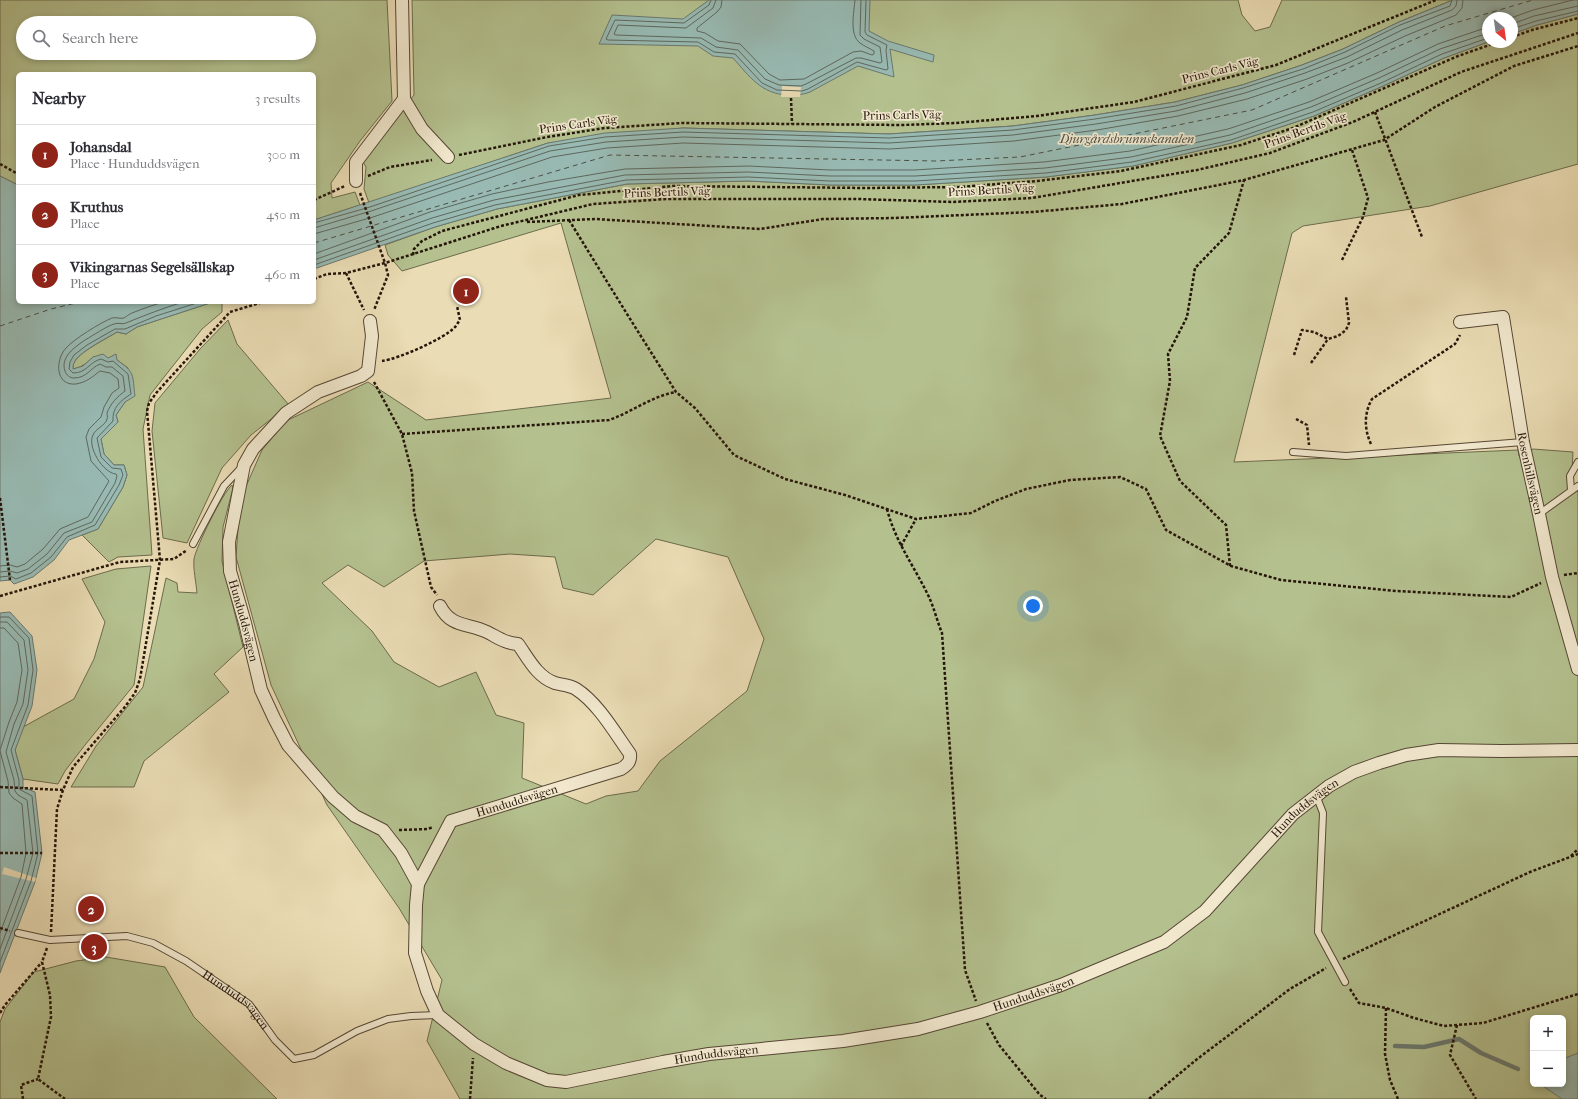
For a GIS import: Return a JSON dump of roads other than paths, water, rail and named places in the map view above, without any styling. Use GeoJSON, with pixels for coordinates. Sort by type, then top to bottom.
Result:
{"type":"FeatureCollection","features":[{"type":"Feature","properties":{"kind":"street"},"geometry":{"type":"LineString","coordinates":[[402,0],[404,99],[422,129],[448,157]]}},
{"type":"Feature","properties":{"kind":"street"},"geometry":{"type":"LineString","coordinates":[[356,181],[356,162],[404,99]]}},
{"type":"Feature","properties":{"kind":"street","name":"Rosenhillsvägen"},"geometry":{"type":"LineString","coordinates":[[1460,322],[1503,317],[1523,442],[1538,514],[1552,577],[1578,669]]}},
{"type":"Feature","properties":{"kind":"street","name":"Hunduddsvägen"},"geometry":{"type":"LineString","coordinates":[[370,321],[372,336],[369,366],[361,376],[318,392],[286,413],[253,449],[244,465],[229,542],[230,571],[245,622],[261,690],[288,745],[328,791],[355,816],[383,830],[401,853],[418,884]]}},
{"type":"Feature","properties":{"kind":"street","name":"Hunduddsvägen"},"geometry":{"type":"LineString","coordinates":[[440,606],[445,616],[464,626],[486,631],[508,644],[518,644],[536,670],[554,683],[574,687],[588,698],[630,754],[628,764],[621,769],[451,821],[418,884],[415,954],[427,991],[438,1015],[474,1044],[506,1063],[531,1075],[547,1080],[566,1082],[709,1054],[843,1041],[888,1034],[918,1029],[980,1012],[1061,985],[1164,942],[1205,911],[1293,814],[1329,786],[1354,772],[1379,762],[1406,755],[1439,750],[1578,750]]}},
{"type":"Feature","properties":{"kind":"lane"},"geometry":{"type":"LineString","coordinates":[[1293,452],[1346,456],[1523,442]]}},
{"type":"Feature","properties":{"kind":"lane"},"geometry":{"type":"LineString","coordinates":[[1571,490],[1570,476],[1578,462]]}},
{"type":"Feature","properties":{"kind":"lane","name":"Hunduddsvägen"},"geometry":{"type":"LineString","coordinates":[[193,544],[224,486],[244,465]]}},
{"type":"Feature","properties":{"kind":"lane"},"geometry":{"type":"LineString","coordinates":[[1538,514],[1578,486]]}},
{"type":"Feature","properties":{"kind":"lane"},"geometry":{"type":"LineString","coordinates":[[1316,795],[1323,813],[1318,932],[1345,982]]}},
{"type":"Feature","properties":{"kind":"lane","name":"Hunduddsvägen"},"geometry":{"type":"LineString","coordinates":[[18,934],[50,940],[127,936],[152,943],[186,961],[248,1004],[275,1040],[294,1059],[314,1055],[357,1031],[388,1020],[411,1016],[438,1015]]}},
{"type":"Feature","properties":{"kind":"water"},"geometry":{"type":"Polygon","coordinates":[[[709,0],[870,0],[869,31],[888,41],[934,55],[933,62],[890,49],[894,77],[858,66],[810,92],[788,95],[779,94],[763,88],[750,77],[733,58],[713,56],[698,46],[599,44],[612,15],[683,19],[709,0]]]}},
{"type":"Feature","properties":{"kind":"water","name":"Djurgårdsbrunnskanalen"},"geometry":{"type":"Polygon","coordinates":[[[1453,0],[1578,0],[1578,14],[1518,32],[1518,12],[1482,12],[1482,44],[1444,58],[1314,116],[1232,143],[1133,166],[1046,177],[915,185],[830,185],[748,181],[627,184],[497,209],[435,227],[316,268],[316,219],[548,143],[605,133],[683,128],[889,134],[1013,126],[1175,102],[1242,85],[1302,65],[1343,49],[1399,22],[1453,0]]]}},
{"type":"Feature","properties":{"kind":"water"},"geometry":{"type":"Polygon","coordinates":[[[0,176],[16,184],[16,304],[207,304],[137,327],[126,334],[117,332],[93,346],[76,359],[73,364],[73,369],[83,366],[93,357],[103,354],[108,358],[116,354],[117,360],[127,368],[132,375],[135,396],[125,402],[116,415],[118,422],[101,439],[104,454],[114,465],[124,465],[127,475],[123,487],[98,529],[69,540],[54,560],[33,577],[14,584],[10,580],[0,581],[0,176]]]}},
{"type":"Feature","properties":{"kind":"water"},"geometry":{"type":"Polygon","coordinates":[[[10,612],[32,636],[37,670],[32,706],[15,750],[23,779],[23,787],[35,792],[42,853],[35,882],[0,973],[0,613],[10,612]]]}},
{"type":"Feature","properties":{"kind":"water"},"geometry":{"type":"Polygon","coordinates":[[[1578,1053],[1578,1099],[1562,1099],[1544,1087],[1566,1087],[1566,1058],[1578,1053]]]}},
{"type":"Feature","properties":{"kind":"waterway"},"geometry":{"type":"LineString","coordinates":[[1395,1046],[1424,1047],[1459,1039],[1481,1053],[1518,1069]]}},
{"type":"Feature","properties":{"kind":"place","name":"Johansdal"},"geometry":{"type":"Point","coordinates":[466,291]}},
{"type":"Feature","properties":{"kind":"place","name":"Kruthus"},"geometry":{"type":"Point","coordinates":[91,909]}},
{"type":"Feature","properties":{"kind":"place","name":"Vikingarnas Segelsällskap"},"geometry":{"type":"Point","coordinates":[94,947]}}]}
